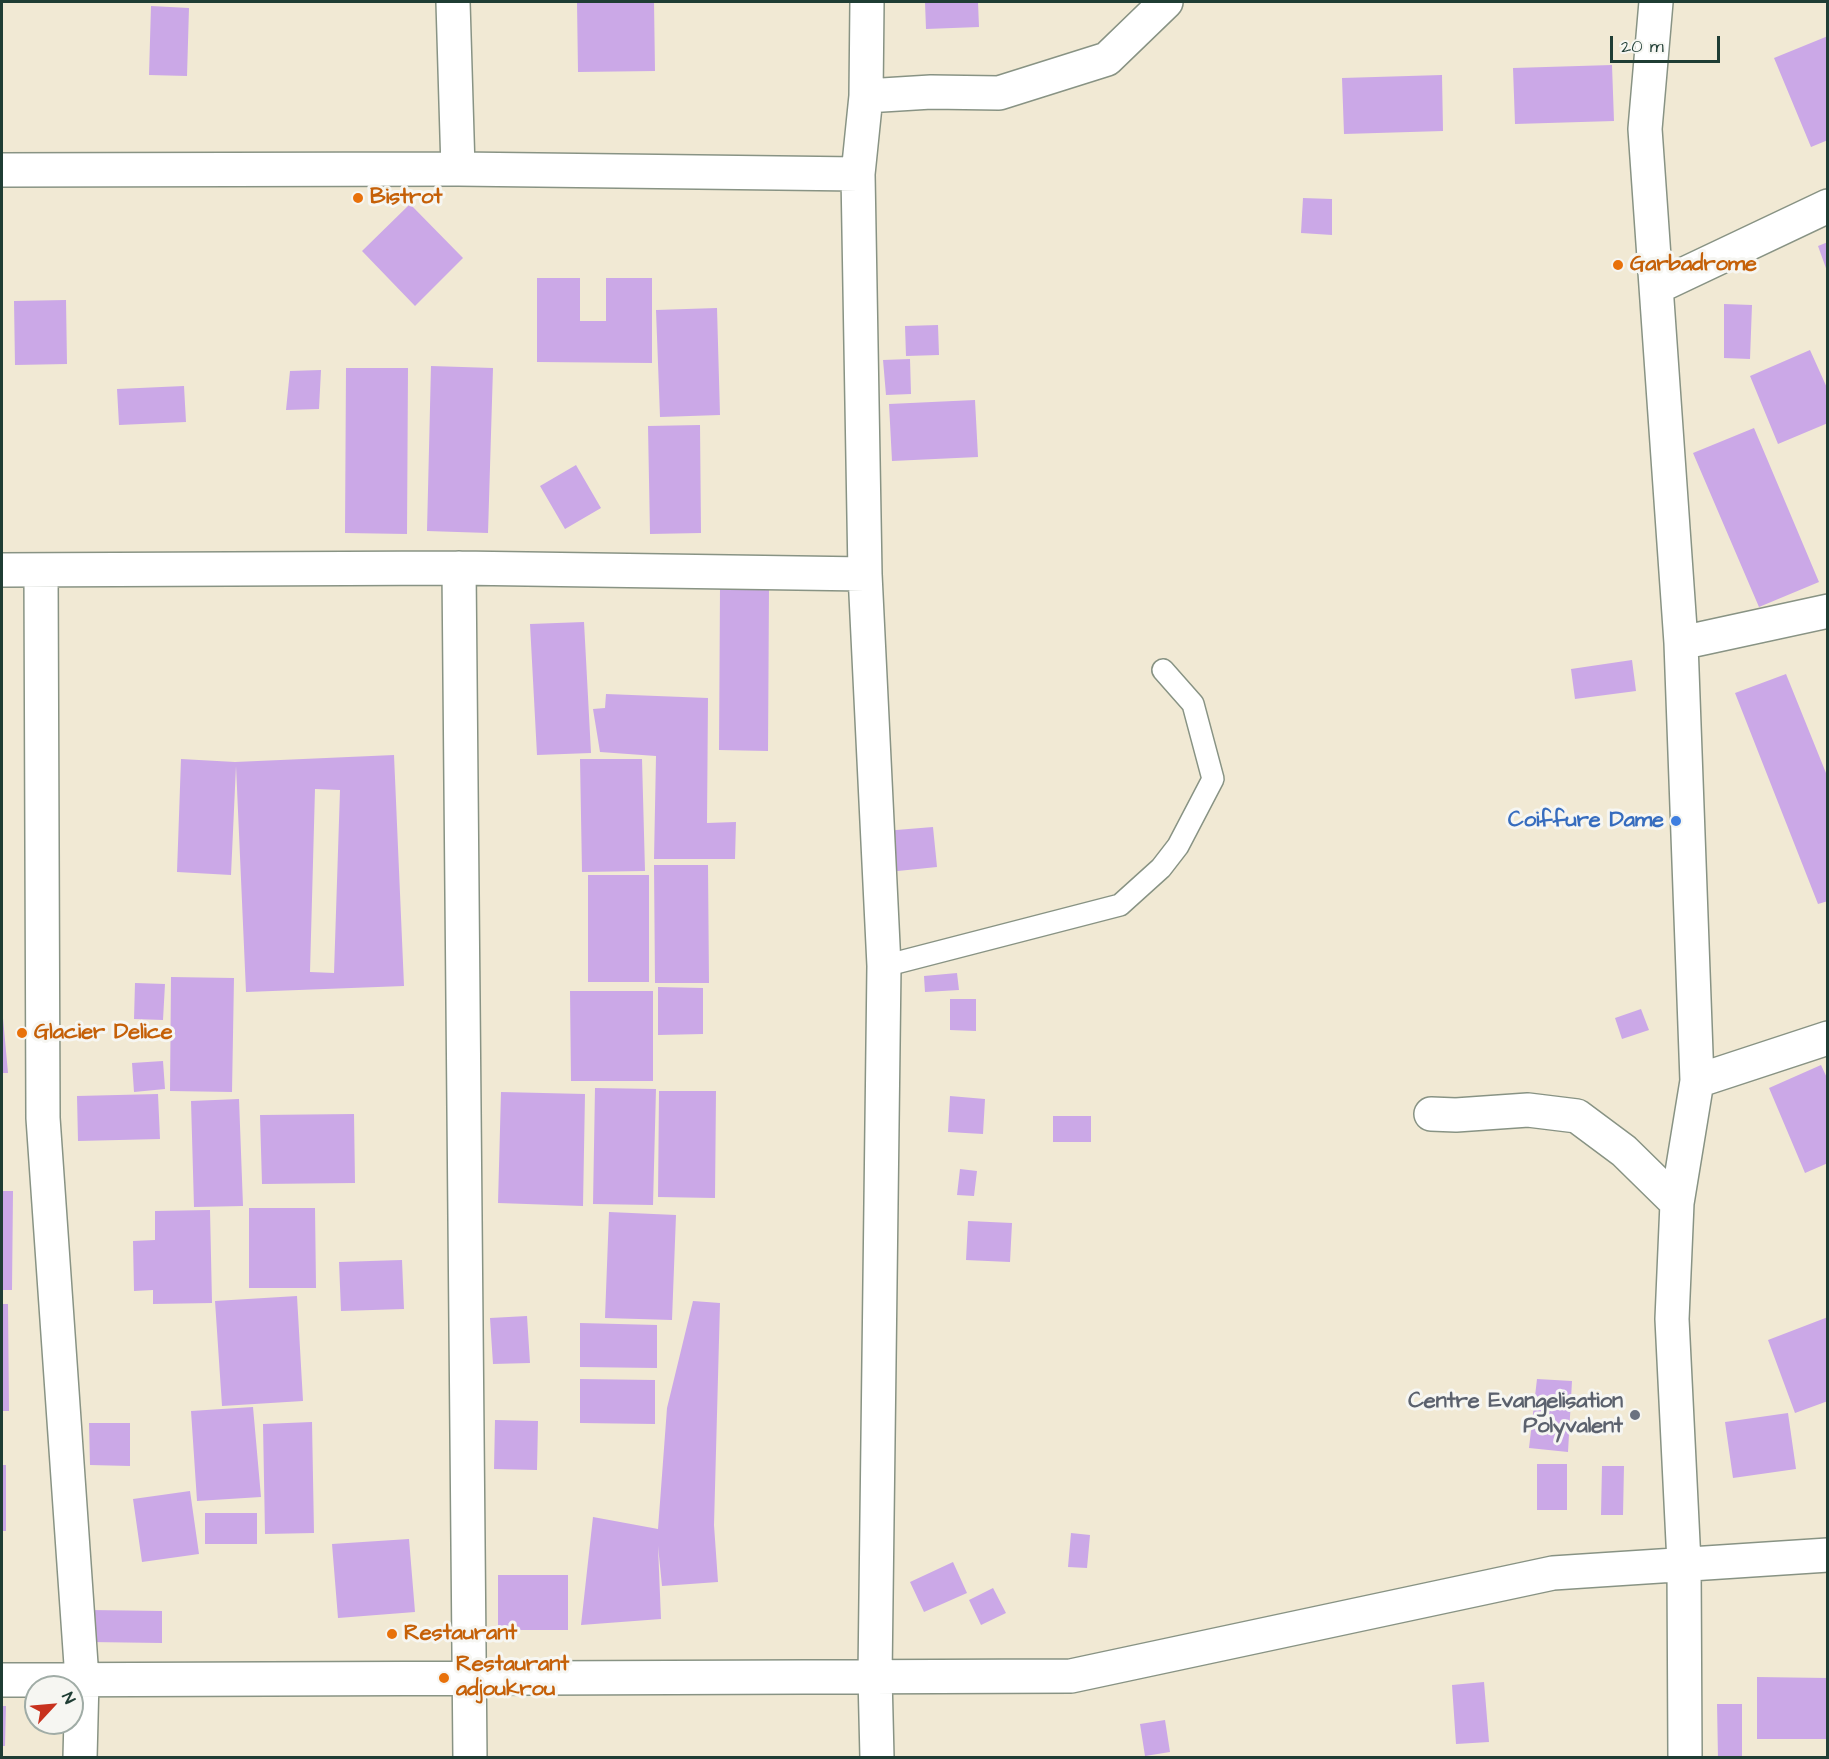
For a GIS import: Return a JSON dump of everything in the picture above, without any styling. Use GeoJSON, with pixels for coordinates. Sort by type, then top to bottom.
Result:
{"type":"FeatureCollection","features":[{"type":"Feature","properties":{"kind":"street"},"geometry":{"type":"LineString","coordinates":[[453,2],[458,169]]}},
{"type":"Feature","properties":{"kind":"street"},"geometry":{"type":"LineString","coordinates":[[867,2],[866,96],[858,174],[865,574],[884,966],[875,1676],[878,1758]]}},
{"type":"Feature","properties":{"kind":"street"},"geometry":{"type":"LineString","coordinates":[[866,96],[931,92],[999,93],[1107,59],[1166,2]]}},
{"type":"Feature","properties":{"kind":"street"},"geometry":{"type":"LineString","coordinates":[[1656,2],[1645,129],[1681,642],[1697,1081],[1677,1203],[1672,1319],[1684,1563],[1685,1758]]}},
{"type":"Feature","properties":{"kind":"street"},"geometry":{"type":"LineString","coordinates":[[2,170],[458,169],[858,174]]}},
{"type":"Feature","properties":{"kind":"street"},"geometry":{"type":"LineString","coordinates":[[1657,288],[1827,206]]}},
{"type":"Feature","properties":{"kind":"street"},"geometry":{"type":"LineString","coordinates":[[2,570],[459,568],[865,574]]}},
{"type":"Feature","properties":{"kind":"street"},"geometry":{"type":"LineString","coordinates":[[459,568],[470,1758]]}},
{"type":"Feature","properties":{"kind":"street"},"geometry":{"type":"LineString","coordinates":[[40,570],[43,1118],[82,1675]]}},
{"type":"Feature","properties":{"kind":"street"},"geometry":{"type":"LineString","coordinates":[[1681,642],[1827,611]]}},
{"type":"Feature","properties":{"kind":"street"},"geometry":{"type":"LineString","coordinates":[[1697,1081],[1827,1038]]}},
{"type":"Feature","properties":{"kind":"street"},"geometry":{"type":"LineString","coordinates":[[1431,1114],[1456,1116],[1528,1110],[1577,1116],[1624,1151],[1677,1203]]}},
{"type":"Feature","properties":{"kind":"street"},"geometry":{"type":"LineString","coordinates":[[84,1679],[1071,1676],[1553,1573],[1827,1555]]}},
{"type":"Feature","properties":{"kind":"street"},"geometry":{"type":"LineString","coordinates":[[2,1680],[24,1680]]}},
{"type":"Feature","properties":{"kind":"street"},"geometry":{"type":"LineString","coordinates":[[80,1758],[81,1735]]}},
{"type":"Feature","properties":{"kind":"lane"},"geometry":{"type":"LineString","coordinates":[[884,966],[1120,906],[1161,868],[1178,846],[1213,778],[1193,704],[1163,670]]}},
{"type":"Feature","properties":{"kind":"building"},"geometry":{"type":"Polygon","coordinates":[[[577,2],[654,2],[655,71],[578,72],[577,2]]]}},
{"type":"Feature","properties":{"kind":"building"},"geometry":{"type":"Polygon","coordinates":[[[925,2],[978,2],[979,27],[926,29],[925,2]]]}},
{"type":"Feature","properties":{"kind":"building"},"geometry":{"type":"Polygon","coordinates":[[[151,6],[189,8],[187,76],[149,75],[151,6]]]}},
{"type":"Feature","properties":{"kind":"building"},"geometry":{"type":"Polygon","coordinates":[[[1828,36],[1828,140],[1811,147],[1774,58],[1828,36]]]}},
{"type":"Feature","properties":{"kind":"building"},"geometry":{"type":"Polygon","coordinates":[[[1612,65],[1614,121],[1515,124],[1513,68],[1612,65]]]}},
{"type":"Feature","properties":{"kind":"building"},"geometry":{"type":"Polygon","coordinates":[[[1442,75],[1443,131],[1344,134],[1342,78],[1442,75]]]}},
{"type":"Feature","properties":{"kind":"building"},"geometry":{"type":"Polygon","coordinates":[[[1303,198],[1332,199],[1332,235],[1301,233],[1303,198]]]}},
{"type":"Feature","properties":{"kind":"building"},"geometry":{"type":"Polygon","coordinates":[[[410,204],[463,258],[415,306],[362,251],[410,204]]]}},
{"type":"Feature","properties":{"kind":"building"},"geometry":{"type":"Polygon","coordinates":[[[1828,242],[1828,271],[1827,271],[1818,246],[1828,242]]]}},
{"type":"Feature","properties":{"kind":"building"},"geometry":{"type":"Polygon","coordinates":[[[537,278],[580,278],[580,321],[606,321],[606,278],[652,278],[652,363],[537,362],[537,278]]]}},
{"type":"Feature","properties":{"kind":"building"},"geometry":{"type":"Polygon","coordinates":[[[66,300],[67,364],[15,365],[14,301],[66,300]]]}},
{"type":"Feature","properties":{"kind":"building"},"geometry":{"type":"Polygon","coordinates":[[[1724,304],[1752,305],[1750,359],[1724,358],[1724,304]]]}},
{"type":"Feature","properties":{"kind":"building"},"geometry":{"type":"Polygon","coordinates":[[[717,308],[720,415],[660,417],[656,310],[717,308]]]}},
{"type":"Feature","properties":{"kind":"building"},"geometry":{"type":"Polygon","coordinates":[[[938,325],[939,355],[906,356],[905,326],[938,325]]]}},
{"type":"Feature","properties":{"kind":"building"},"geometry":{"type":"Polygon","coordinates":[[[1810,350],[1828,390],[1828,423],[1778,444],[1750,376],[1810,350]]]}},
{"type":"Feature","properties":{"kind":"building"},"geometry":{"type":"Polygon","coordinates":[[[910,359],[911,394],[886,395],[883,360],[910,359]]]}},
{"type":"Feature","properties":{"kind":"building"},"geometry":{"type":"Polygon","coordinates":[[[431,366],[493,368],[488,533],[427,531],[431,366]]]}},
{"type":"Feature","properties":{"kind":"building"},"geometry":{"type":"Polygon","coordinates":[[[346,368],[408,368],[407,534],[345,533],[346,368]]]}},
{"type":"Feature","properties":{"kind":"building"},"geometry":{"type":"Polygon","coordinates":[[[321,370],[319,409],[286,410],[290,371],[321,370]]]}},
{"type":"Feature","properties":{"kind":"building"},"geometry":{"type":"Polygon","coordinates":[[[184,386],[186,422],[119,425],[117,389],[184,386]]]}},
{"type":"Feature","properties":{"kind":"building"},"geometry":{"type":"Polygon","coordinates":[[[975,400],[978,457],[892,461],[889,404],[975,400]]]}},
{"type":"Feature","properties":{"kind":"building"},"geometry":{"type":"Polygon","coordinates":[[[700,425],[701,533],[650,534],[648,426],[700,425]]]}},
{"type":"Feature","properties":{"kind":"building"},"geometry":{"type":"Polygon","coordinates":[[[1754,428],[1819,582],[1759,607],[1693,453],[1754,428]]]}},
{"type":"Feature","properties":{"kind":"building"},"geometry":{"type":"Polygon","coordinates":[[[576,465],[601,508],[565,529],[540,486],[576,465]]]}},
{"type":"Feature","properties":{"kind":"building"},"geometry":{"type":"Polygon","coordinates":[[[720,588],[769,589],[768,751],[719,750],[720,588]]]}},
{"type":"Feature","properties":{"kind":"building"},"geometry":{"type":"Polygon","coordinates":[[[584,622],[591,753],[537,755],[530,624],[584,622]]]}},
{"type":"Feature","properties":{"kind":"building"},"geometry":{"type":"Polygon","coordinates":[[[1632,660],[1636,691],[1575,699],[1571,669],[1632,660]]]}},
{"type":"Feature","properties":{"kind":"building"},"geometry":{"type":"Polygon","coordinates":[[[1786,674],[1828,778],[1828,901],[1818,904],[1735,693],[1786,674]]]}},
{"type":"Feature","properties":{"kind":"building"},"geometry":{"type":"Polygon","coordinates":[[[606,694],[708,698],[707,823],[736,822],[735,859],[654,859],[656,756],[600,752],[593,709],[605,708],[606,694]]]}},
{"type":"Feature","properties":{"kind":"building"},"geometry":{"type":"Polygon","coordinates":[[[394,755],[404,986],[246,992],[236,766],[231,875],[177,872],[181,759],[235,762],[394,755]],[[315,789],[310,972],[334,973],[340,790],[315,789]]]}},
{"type":"Feature","properties":{"kind":"building"},"geometry":{"type":"Polygon","coordinates":[[[580,759],[642,759],[645,871],[582,872],[580,759]]]}},
{"type":"Feature","properties":{"kind":"building"},"geometry":{"type":"Polygon","coordinates":[[[933,827],[937,867],[888,872],[884,831],[933,827]]]}},
{"type":"Feature","properties":{"kind":"building"},"geometry":{"type":"Polygon","coordinates":[[[654,865],[708,865],[709,983],[655,983],[654,865]]]}},
{"type":"Feature","properties":{"kind":"building"},"geometry":{"type":"Polygon","coordinates":[[[588,875],[649,875],[649,982],[588,982],[588,875]]]}},
{"type":"Feature","properties":{"kind":"building"},"geometry":{"type":"Polygon","coordinates":[[[957,973],[959,990],[925,992],[924,976],[957,973]]]}},
{"type":"Feature","properties":{"kind":"building"},"geometry":{"type":"Polygon","coordinates":[[[171,977],[234,978],[232,1092],[170,1091],[171,977]]]}},
{"type":"Feature","properties":{"kind":"building"},"geometry":{"type":"Polygon","coordinates":[[[135,983],[165,984],[163,1020],[134,1019],[135,983]]]}},
{"type":"Feature","properties":{"kind":"building"},"geometry":{"type":"Polygon","coordinates":[[[658,987],[703,988],[703,1034],[658,1035],[658,987]]]}},
{"type":"Feature","properties":{"kind":"building"},"geometry":{"type":"Polygon","coordinates":[[[570,991],[653,991],[653,1081],[571,1081],[570,991]]]}},
{"type":"Feature","properties":{"kind":"building"},"geometry":{"type":"Polygon","coordinates":[[[950,999],[976,999],[976,1031],[950,1030],[950,999]]]}},
{"type":"Feature","properties":{"kind":"building"},"geometry":{"type":"Polygon","coordinates":[[[2,1007],[8,1073],[2,1073],[2,1007]]]}},
{"type":"Feature","properties":{"kind":"building"},"geometry":{"type":"Polygon","coordinates":[[[1641,1009],[1649,1030],[1622,1039],[1615,1018],[1641,1009]]]}},
{"type":"Feature","properties":{"kind":"building"},"geometry":{"type":"Polygon","coordinates":[[[163,1061],[165,1089],[134,1092],[132,1063],[163,1061]]]}},
{"type":"Feature","properties":{"kind":"building"},"geometry":{"type":"Polygon","coordinates":[[[1821,1065],[1828,1080],[1828,1163],[1805,1173],[1769,1088],[1821,1065]]]}},
{"type":"Feature","properties":{"kind":"building"},"geometry":{"type":"Polygon","coordinates":[[[595,1088],[656,1089],[653,1205],[593,1204],[595,1088]]]}},
{"type":"Feature","properties":{"kind":"building"},"geometry":{"type":"Polygon","coordinates":[[[659,1091],[716,1091],[715,1198],[658,1197],[659,1091]]]}},
{"type":"Feature","properties":{"kind":"building"},"geometry":{"type":"Polygon","coordinates":[[[501,1092],[585,1094],[583,1206],[498,1203],[501,1092]]]}},
{"type":"Feature","properties":{"kind":"building"},"geometry":{"type":"Polygon","coordinates":[[[158,1094],[160,1139],[78,1141],[77,1096],[158,1094]]]}},
{"type":"Feature","properties":{"kind":"building"},"geometry":{"type":"Polygon","coordinates":[[[950,1096],[985,1099],[983,1134],[948,1132],[950,1096]]]}},
{"type":"Feature","properties":{"kind":"building"},"geometry":{"type":"Polygon","coordinates":[[[239,1099],[243,1206],[194,1207],[191,1101],[239,1099]]]}},
{"type":"Feature","properties":{"kind":"building"},"geometry":{"type":"Polygon","coordinates":[[[354,1114],[355,1183],[262,1184],[260,1115],[354,1114]]]}},
{"type":"Feature","properties":{"kind":"building"},"geometry":{"type":"Polygon","coordinates":[[[1053,1116],[1091,1116],[1091,1142],[1053,1142],[1053,1116]]]}},
{"type":"Feature","properties":{"kind":"building"},"geometry":{"type":"Polygon","coordinates":[[[960,1169],[977,1171],[974,1196],[957,1195],[960,1169]]]}},
{"type":"Feature","properties":{"kind":"building"},"geometry":{"type":"Polygon","coordinates":[[[2,1191],[13,1191],[12,1290],[2,1290],[2,1191]]]}},
{"type":"Feature","properties":{"kind":"building"},"geometry":{"type":"Polygon","coordinates":[[[249,1208],[315,1208],[316,1288],[249,1288],[249,1208]]]}},
{"type":"Feature","properties":{"kind":"building"},"geometry":{"type":"Polygon","coordinates":[[[210,1210],[212,1303],[153,1304],[153,1290],[134,1291],[133,1241],[155,1240],[155,1211],[210,1210]]]}},
{"type":"Feature","properties":{"kind":"building"},"geometry":{"type":"Polygon","coordinates":[[[609,1212],[676,1215],[672,1320],[605,1318],[609,1212]]]}},
{"type":"Feature","properties":{"kind":"building"},"geometry":{"type":"Polygon","coordinates":[[[968,1221],[1012,1223],[1010,1262],[966,1260],[968,1221]]]}},
{"type":"Feature","properties":{"kind":"building"},"geometry":{"type":"Polygon","coordinates":[[[402,1260],[404,1309],[341,1311],[339,1262],[402,1260]]]}},
{"type":"Feature","properties":{"kind":"building"},"geometry":{"type":"Polygon","coordinates":[[[297,1296],[303,1401],[222,1406],[215,1301],[297,1296]]]}},
{"type":"Feature","properties":{"kind":"building"},"geometry":{"type":"Polygon","coordinates":[[[693,1301],[720,1303],[714,1525],[718,1582],[662,1586],[658,1546],[661,1619],[581,1625],[593,1517],[658,1529],[667,1408],[693,1301]]]}},
{"type":"Feature","properties":{"kind":"building"},"geometry":{"type":"Polygon","coordinates":[[[2,1304],[8,1304],[9,1411],[2,1411],[2,1304]]]}},
{"type":"Feature","properties":{"kind":"building"},"geometry":{"type":"Polygon","coordinates":[[[527,1316],[530,1363],[493,1364],[490,1318],[527,1316]]]}},
{"type":"Feature","properties":{"kind":"building"},"geometry":{"type":"Polygon","coordinates":[[[1828,1317],[1828,1401],[1795,1413],[1768,1340],[1828,1317]]]}},
{"type":"Feature","properties":{"kind":"building"},"geometry":{"type":"Polygon","coordinates":[[[580,1323],[657,1325],[657,1368],[580,1367],[580,1323]]]}},
{"type":"Feature","properties":{"kind":"building"},"geometry":{"type":"Polygon","coordinates":[[[580,1379],[655,1380],[655,1424],[580,1423],[580,1379]]]}},
{"type":"Feature","properties":{"kind":"building"},"geometry":{"type":"Polygon","coordinates":[[[1537,1379],[1572,1381],[1568,1452],[1529,1448],[1537,1379]]]}},
{"type":"Feature","properties":{"kind":"building"},"geometry":{"type":"Polygon","coordinates":[[[253,1407],[261,1497],[197,1501],[191,1411],[253,1407]]]}},
{"type":"Feature","properties":{"kind":"building"},"geometry":{"type":"Polygon","coordinates":[[[1788,1413],[1796,1469],[1733,1478],[1725,1422],[1788,1413]]]}},
{"type":"Feature","properties":{"kind":"building"},"geometry":{"type":"Polygon","coordinates":[[[495,1420],[538,1421],[537,1470],[494,1469],[495,1420]]]}},
{"type":"Feature","properties":{"kind":"building"},"geometry":{"type":"Polygon","coordinates":[[[312,1422],[314,1533],[265,1534],[263,1424],[312,1422]]]}},
{"type":"Feature","properties":{"kind":"building"},"geometry":{"type":"Polygon","coordinates":[[[89,1423],[130,1423],[130,1466],[90,1465],[89,1423]]]}},
{"type":"Feature","properties":{"kind":"building"},"geometry":{"type":"Polygon","coordinates":[[[1537,1464],[1567,1464],[1567,1510],[1537,1510],[1537,1464]]]}},
{"type":"Feature","properties":{"kind":"building"},"geometry":{"type":"Polygon","coordinates":[[[2,1465],[6,1465],[6,1531],[2,1531],[2,1465]]]}},
{"type":"Feature","properties":{"kind":"building"},"geometry":{"type":"Polygon","coordinates":[[[1602,1466],[1624,1466],[1623,1515],[1601,1515],[1602,1466]]]}},
{"type":"Feature","properties":{"kind":"building"},"geometry":{"type":"Polygon","coordinates":[[[190,1491],[199,1554],[142,1562],[133,1499],[190,1491]]]}},
{"type":"Feature","properties":{"kind":"building"},"geometry":{"type":"Polygon","coordinates":[[[205,1513],[257,1513],[257,1544],[205,1544],[205,1513]]]}},
{"type":"Feature","properties":{"kind":"building"},"geometry":{"type":"Polygon","coordinates":[[[1071,1533],[1090,1535],[1087,1568],[1068,1567],[1071,1533]]]}},
{"type":"Feature","properties":{"kind":"building"},"geometry":{"type":"Polygon","coordinates":[[[409,1539],[415,1612],[338,1618],[332,1544],[409,1539]]]}},
{"type":"Feature","properties":{"kind":"building"},"geometry":{"type":"Polygon","coordinates":[[[953,1562],[967,1593],[924,1612],[910,1582],[953,1562]]]}},
{"type":"Feature","properties":{"kind":"building"},"geometry":{"type":"Polygon","coordinates":[[[498,1575],[568,1575],[568,1630],[498,1630],[498,1575]]]}},
{"type":"Feature","properties":{"kind":"building"},"geometry":{"type":"Polygon","coordinates":[[[993,1588],[1006,1613],[981,1625],[969,1600],[993,1588]]]}},
{"type":"Feature","properties":{"kind":"building"},"geometry":{"type":"Polygon","coordinates":[[[90,1610],[162,1611],[162,1643],[90,1642],[90,1610]]]}},
{"type":"Feature","properties":{"kind":"building"},"geometry":{"type":"Polygon","coordinates":[[[1757,1677],[1828,1678],[1828,1739],[1757,1739],[1757,1677]]]}},
{"type":"Feature","properties":{"kind":"building"},"geometry":{"type":"Polygon","coordinates":[[[1484,1682],[1489,1742],[1456,1744],[1452,1685],[1484,1682]]]}},
{"type":"Feature","properties":{"kind":"building"},"geometry":{"type":"Polygon","coordinates":[[[1717,1704],[1742,1704],[1742,1758],[1718,1758],[1717,1704]]]}},
{"type":"Feature","properties":{"kind":"building"},"geometry":{"type":"Polygon","coordinates":[[[2,1706],[6,1706],[5,1746],[2,1746],[2,1706]]]}},
{"type":"Feature","properties":{"kind":"building"},"geometry":{"type":"Polygon","coordinates":[[[1165,1720],[1170,1752],[1145,1756],[1140,1724],[1165,1720]]]}},
{"type":"Feature","properties":{"kind":"place","name":"Bistrot"},"geometry":{"type":"Point","coordinates":[358,198]}},
{"type":"Feature","properties":{"kind":"place","name":"Garbadrome"},"geometry":{"type":"Point","coordinates":[1618,265]}},
{"type":"Feature","properties":{"kind":"place","name":"Coiffure Dame"},"geometry":{"type":"Point","coordinates":[1676,821]}},
{"type":"Feature","properties":{"kind":"place","name":"Glacier Delice"},"geometry":{"type":"Point","coordinates":[22,1033]}},
{"type":"Feature","properties":{"kind":"place","name":"Centre Evangelisation Polyvalent"},"geometry":{"type":"Point","coordinates":[1635,1415]}},
{"type":"Feature","properties":{"kind":"place","name":"Restaurant"},"geometry":{"type":"Point","coordinates":[392,1634]}},
{"type":"Feature","properties":{"kind":"place","name":"Restaurant adjoukrou"},"geometry":{"type":"Point","coordinates":[444,1678]}}]}
